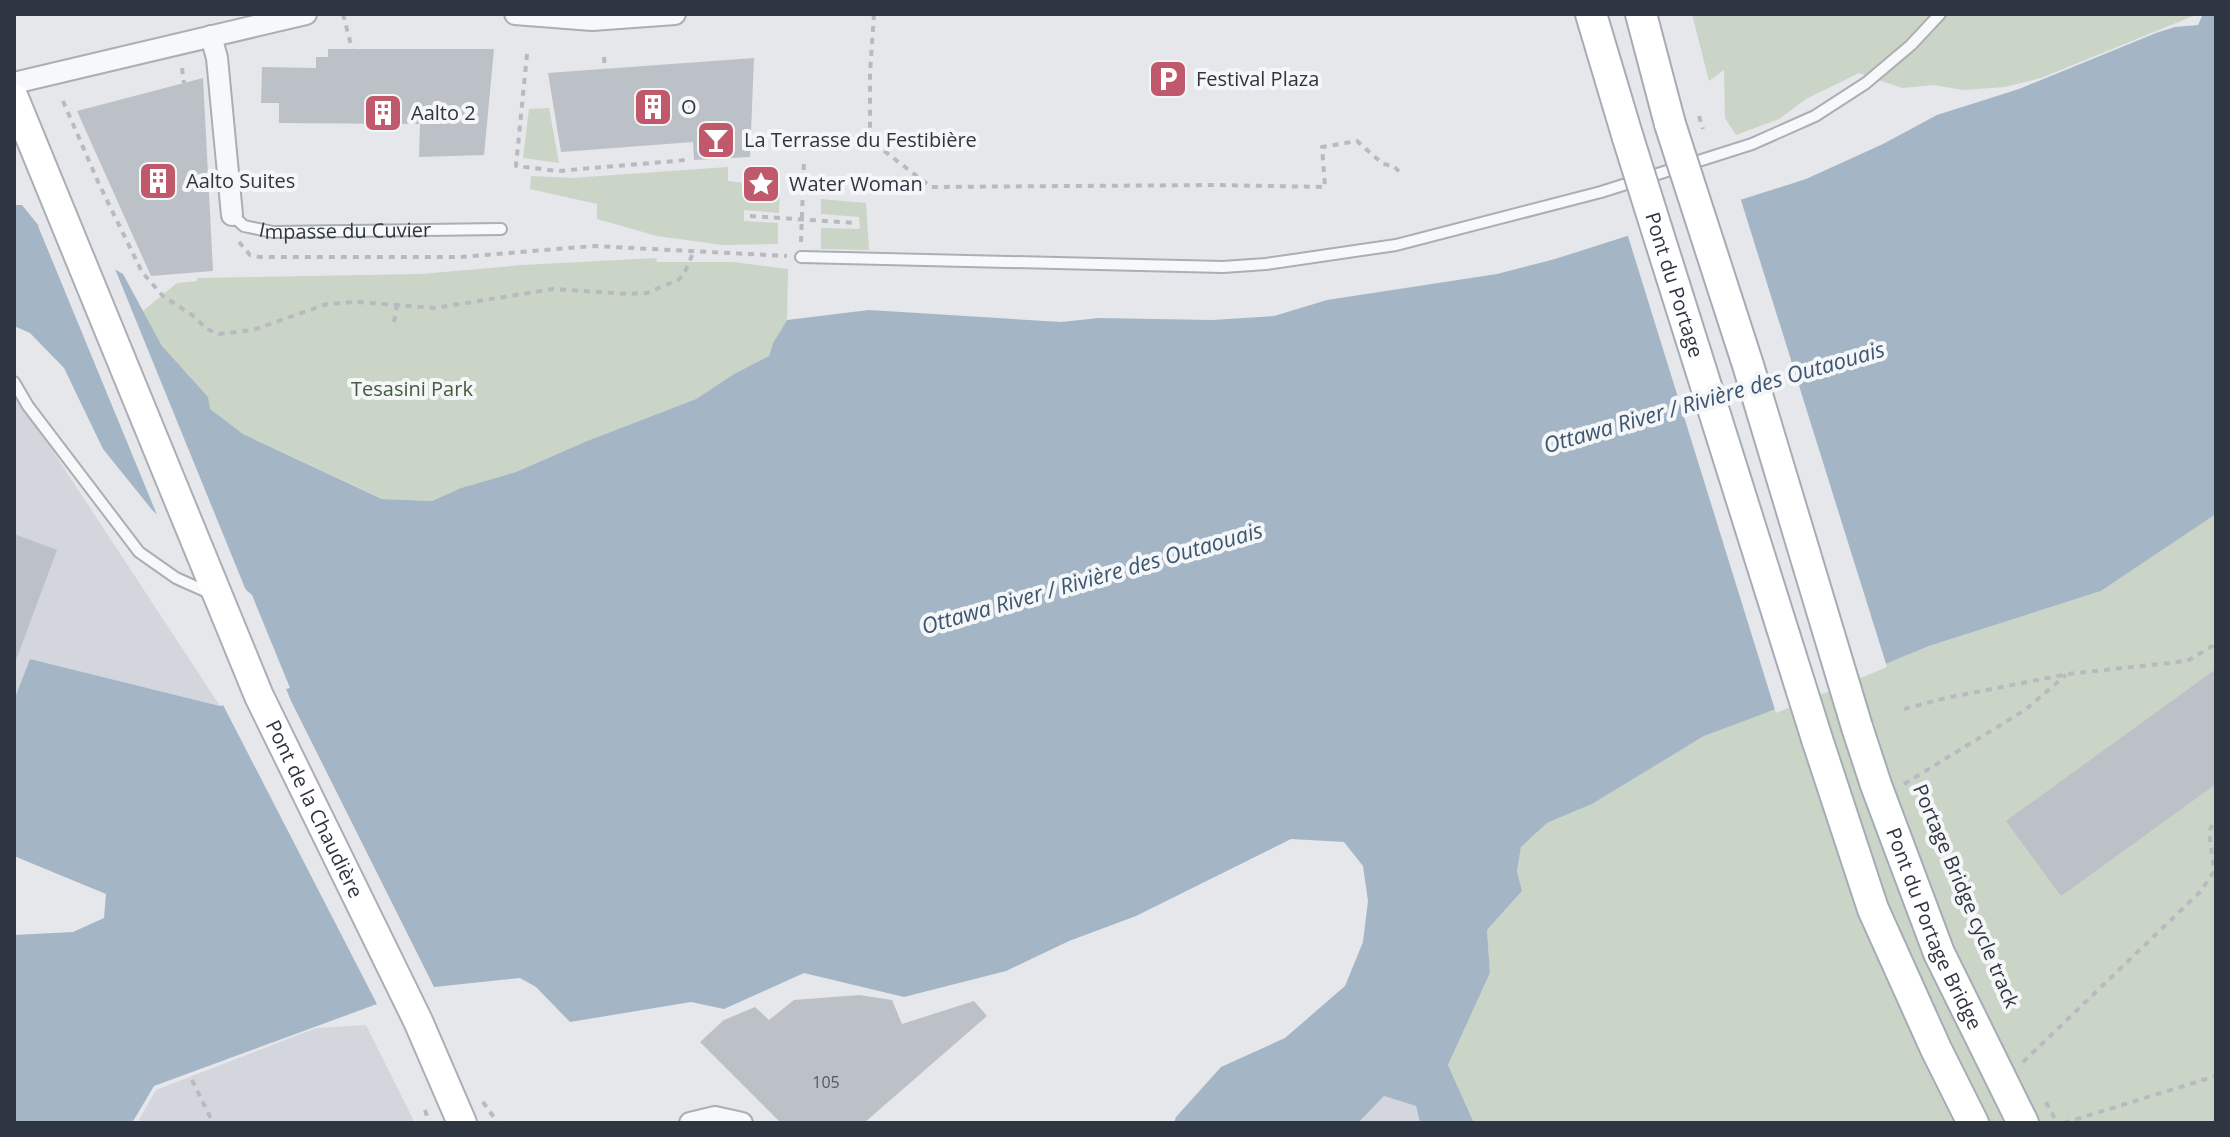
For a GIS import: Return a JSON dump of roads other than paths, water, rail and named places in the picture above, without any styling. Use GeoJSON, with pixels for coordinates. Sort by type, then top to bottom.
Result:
{"type":"FeatureCollection","features":[{"type":"Feature","properties":{"kind":"main road","name":"Pont du Portage"},"geometry":{"type":"LineString","coordinates":[[1591,14],[1873,909],[1973,1123]]}},
{"type":"Feature","properties":{"kind":"main road","name":"Pont du Portage Bridge"},"geometry":{"type":"LineString","coordinates":[[1641,14],[1670,124],[1748,365],[1881,800],[1939,953],[2023,1123]]}},
{"type":"Feature","properties":{"kind":"main road","name":"Pont de la Chaudière"},"geometry":{"type":"LineString","coordinates":[[14,98],[259,696],[416,1018],[462,1123]]}},
{"type":"Feature","properties":{"kind":"street"},"geometry":{"type":"LineString","coordinates":[[14,83],[306,14]]}},
{"type":"Feature","properties":{"kind":"street"},"geometry":{"type":"LineString","coordinates":[[515,14],[592,20],[675,14]]}},
{"type":"Feature","properties":{"kind":"street","name":"Impasse du Cuvier"},"geometry":{"type":"LineString","coordinates":[[211,36],[217,58],[232,215]]}},
{"type":"Feature","properties":{"kind":"street"},"geometry":{"type":"LineString","coordinates":[[690,1123],[715,1117],[742,1123]]}},
{"type":"Feature","properties":{"kind":"lane"},"geometry":{"type":"LineString","coordinates":[[801,257],[1223,267],[1381,248],[1601,192],[1787,130],[1866,83],[1911,45],[1940,14]]}},
{"type":"Feature","properties":{"kind":"lane","name":"Impasse du Cuvier"},"geometry":{"type":"LineString","coordinates":[[232,215],[244,226],[273,232],[501,229]]}},
{"type":"Feature","properties":{"kind":"lane"},"geometry":{"type":"LineString","coordinates":[[14,382],[28,406],[139,552],[176,578],[218,597]]}},
{"type":"Feature","properties":{"kind":"water","name":"Ottawa River / Rivière des Outaouais"},"geometry":{"type":"Polygon","coordinates":[[[2203,14],[2216,14],[2216,514],[2101,591],[1929,646],[1704,736],[1592,804],[1547,823],[1521,847],[1517,871],[1522,891],[1487,930],[1490,973],[1448,1065],[1474,1123],[1420,1123],[1416,1106],[1384,1096],[1358,1123],[1174,1123],[1221,1067],[1285,1038],[1345,986],[1363,942],[1368,901],[1363,866],[1344,842],[1291,839],[1136,916],[1069,941],[1006,971],[904,997],[804,973],[724,1009],[691,1002],[570,1022],[536,987],[520,978],[434,987],[377,1004],[154,1086],[132,1123],[14,1123],[14,935],[73,932],[104,918],[106,894],[14,856],[14,700],[30,659],[220,706],[290,688],[252,595],[153,511],[103,449],[64,368],[30,333],[14,326],[14,205],[22,205],[39,226],[123,274],[162,346],[208,397],[210,409],[243,434],[382,499],[432,501],[461,488],[516,472],[696,399],[769,356],[787,320],[869,310],[1061,322],[1099,318],[1212,320],[1274,316],[1327,300],[1497,274],[1555,259],[1806,179],[1937,115],[2019,89],[2156,33],[2198,25],[2203,14]]]}},
{"type":"Feature","properties":{"kind":"place","name":"Festival Plaza"},"geometry":{"type":"Point","coordinates":[1168,79]}},
{"type":"Feature","properties":{"kind":"place","name":"O"},"geometry":{"type":"Point","coordinates":[653,107]}},
{"type":"Feature","properties":{"kind":"place","name":"Aalto 2"},"geometry":{"type":"Point","coordinates":[383,113]}},
{"type":"Feature","properties":{"kind":"place","name":"La Terrasse du Festibière"},"geometry":{"type":"Point","coordinates":[716,140]}},
{"type":"Feature","properties":{"kind":"place","name":"Aalto Suites"},"geometry":{"type":"Point","coordinates":[158,181]}},
{"type":"Feature","properties":{"kind":"place","name":"Water Woman"},"geometry":{"type":"Point","coordinates":[761,184]}},
{"type":"Feature","properties":{"kind":"park label","name":"Tesasini Park"},"geometry":{"type":"Point","coordinates":[412,389]}}]}
